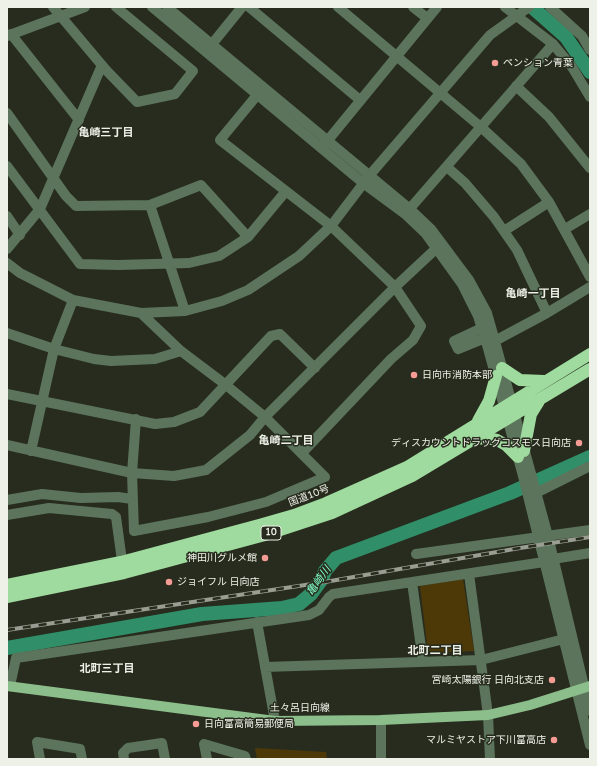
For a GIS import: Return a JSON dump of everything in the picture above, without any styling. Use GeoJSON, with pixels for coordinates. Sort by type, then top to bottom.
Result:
{"type":"FeatureCollection","features":[{"type":"Feature","properties":{"kind":"highway","name":"国道10号"},"geometry":{"type":"LineString","coordinates":[[7,585],[123,567],[314,508],[407,467],[590,354]]}},
{"type":"Feature","properties":{"kind":"highway","name":"国道10号"},"geometry":{"type":"LineString","coordinates":[[7,597],[123,567],[265,535],[332,513],[412,476],[590,369]]}},
{"type":"Feature","properties":{"kind":"highway"},"geometry":{"type":"LineString","coordinates":[[476,424],[490,401],[499,372],[520,380],[546,381]]}},
{"type":"Feature","properties":{"kind":"highway"},"geometry":{"type":"LineString","coordinates":[[474,439],[487,438],[497,440],[521,454],[531,414],[539,400]]}},
{"type":"Feature","properties":{"kind":"main road","name":"土々呂日向線"},"geometry":{"type":"LineString","coordinates":[[9,686],[275,722],[381,720],[488,715],[530,705],[583,688]]}},
{"type":"Feature","properties":{"kind":"street"},"geometry":{"type":"LineString","coordinates":[[53,7],[102,65],[137,102],[175,94],[193,70],[116,7]]}},
{"type":"Feature","properties":{"kind":"street"},"geometry":{"type":"LineString","coordinates":[[78,120],[9,35],[85,7]]}},
{"type":"Feature","properties":{"kind":"street"},"geometry":{"type":"LineString","coordinates":[[152,7],[209,48],[366,180],[408,211],[426,234],[439,245],[489,335],[532,494],[568,638],[590,710]]}},
{"type":"Feature","properties":{"kind":"street"},"geometry":{"type":"LineString","coordinates":[[167,7],[258,94],[324,144]]}},
{"type":"Feature","properties":{"kind":"street"},"geometry":{"type":"LineString","coordinates":[[209,48],[242,7]]}},
{"type":"Feature","properties":{"kind":"street"},"geometry":{"type":"LineString","coordinates":[[250,7],[360,100]]}},
{"type":"Feature","properties":{"kind":"street"},"geometry":{"type":"LineString","coordinates":[[338,7],[482,128],[521,164],[549,202],[590,277]]}},
{"type":"Feature","properties":{"kind":"street"},"geometry":{"type":"LineString","coordinates":[[413,7],[427,18]]}},
{"type":"Feature","properties":{"kind":"street"},"geometry":{"type":"LineString","coordinates":[[324,144],[436,7]]}},
{"type":"Feature","properties":{"kind":"street"},"geometry":{"type":"LineString","coordinates":[[505,7],[554,44],[572,67],[590,97]]}},
{"type":"Feature","properties":{"kind":"street"},"geometry":{"type":"LineString","coordinates":[[7,263],[20,273],[73,300],[141,313],[185,311],[222,301],[248,290],[299,256],[331,226],[366,180],[439,92],[490,35],[529,7]]}},
{"type":"Feature","properties":{"kind":"street"},"geometry":{"type":"LineString","coordinates":[[550,7],[582,36],[590,50]]}},
{"type":"Feature","properties":{"kind":"street"},"geometry":{"type":"LineString","coordinates":[[408,211],[554,44]]}},
{"type":"Feature","properties":{"kind":"street"},"geometry":{"type":"LineString","coordinates":[[7,249],[40,209],[102,65]]}},
{"type":"Feature","properties":{"kind":"street"},"geometry":{"type":"LineString","coordinates":[[516,86],[549,117],[590,168]]}},
{"type":"Feature","properties":{"kind":"street"},"geometry":{"type":"LineString","coordinates":[[258,94],[220,140],[331,226],[395,287],[421,326],[413,340],[391,359],[302,453]]}},
{"type":"Feature","properties":{"kind":"street"},"geometry":{"type":"LineString","coordinates":[[7,113],[76,206],[150,205],[201,185],[248,237]]}},
{"type":"Feature","properties":{"kind":"street"},"geometry":{"type":"LineString","coordinates":[[7,166],[80,264],[189,263],[218,256],[248,237],[286,191]]}},
{"type":"Feature","properties":{"kind":"street"},"geometry":{"type":"LineString","coordinates":[[447,167],[473,192],[504,231],[516,250],[547,313]]}},
{"type":"Feature","properties":{"kind":"street"},"geometry":{"type":"LineString","coordinates":[[504,231],[549,202]]}},
{"type":"Feature","properties":{"kind":"street"},"geometry":{"type":"LineString","coordinates":[[150,205],[168,264],[185,311]]}},
{"type":"Feature","properties":{"kind":"street"},"geometry":{"type":"LineString","coordinates":[[565,230],[590,214]]}},
{"type":"Feature","properties":{"kind":"street"},"geometry":{"type":"LineString","coordinates":[[7,216],[20,234]]}},
{"type":"Feature","properties":{"kind":"street"},"geometry":{"type":"LineString","coordinates":[[7,445],[132,473],[174,476],[206,470],[250,435],[265,417],[439,245]]}},
{"type":"Feature","properties":{"kind":"street"},"geometry":{"type":"LineString","coordinates":[[489,335],[547,313],[590,287]]}},
{"type":"Feature","properties":{"kind":"street"},"geometry":{"type":"LineString","coordinates":[[31,451],[54,349],[73,300]]}},
{"type":"Feature","properties":{"kind":"street"},"geometry":{"type":"LineString","coordinates":[[136,419],[132,473],[134,531],[208,517],[266,502],[325,477],[265,417],[181,351],[141,313]]}},
{"type":"Feature","properties":{"kind":"street"},"geometry":{"type":"LineString","coordinates":[[7,332],[54,349],[94,359],[125,362],[155,359],[181,351]]}},
{"type":"Feature","properties":{"kind":"street"},"geometry":{"type":"LineString","coordinates":[[7,394],[155,424],[188,418],[200,412],[271,336],[280,334],[315,368]]}},
{"type":"Feature","properties":{"kind":"street"},"geometry":{"type":"LineString","coordinates":[[532,494],[590,466]]}},
{"type":"Feature","properties":{"kind":"street"},"geometry":{"type":"LineString","coordinates":[[7,500],[42,494],[81,498],[118,497],[132,499]]}},
{"type":"Feature","properties":{"kind":"street"},"geometry":{"type":"LineString","coordinates":[[7,515],[49,508],[112,514],[116,517],[123,567]]}},
{"type":"Feature","properties":{"kind":"street"},"geometry":{"type":"LineString","coordinates":[[416,554],[590,530]]}},
{"type":"Feature","properties":{"kind":"street"},"geometry":{"type":"LineString","coordinates":[[9,686],[16,658],[315,613],[329,596],[334,594],[590,554]]}},
{"type":"Feature","properties":{"kind":"street"},"geometry":{"type":"LineString","coordinates":[[469,574],[488,715],[490,759]]}},
{"type":"Feature","properties":{"kind":"street"},"geometry":{"type":"LineString","coordinates":[[412,582],[423,662]]}},
{"type":"Feature","properties":{"kind":"street"},"geometry":{"type":"LineString","coordinates":[[257,622],[275,722]]}},
{"type":"Feature","properties":{"kind":"street"},"geometry":{"type":"LineString","coordinates":[[265,667],[481,660],[568,638]]}},
{"type":"Feature","properties":{"kind":"street"},"geometry":{"type":"LineString","coordinates":[[583,688],[589,741]]}},
{"type":"Feature","properties":{"kind":"street"},"geometry":{"type":"LineString","coordinates":[[381,720],[381,759]]}},
{"type":"Feature","properties":{"kind":"street"},"geometry":{"type":"LineString","coordinates":[[40,759],[37,742],[80,749],[82,759]]}},
{"type":"Feature","properties":{"kind":"street"},"geometry":{"type":"LineString","coordinates":[[124,759],[123,753],[128,748],[162,743],[165,759]]}},
{"type":"Feature","properties":{"kind":"street"},"geometry":{"type":"LineString","coordinates":[[207,759],[204,744],[245,756],[246,759]]}},
{"type":"Feature","properties":{"kind":"shaded area"},"geometry":{"type":"Polygon","coordinates":[[[463,579],[474,651],[428,653],[420,586],[463,579]]]}},
{"type":"Feature","properties":{"kind":"shaded area"},"geometry":{"type":"Polygon","coordinates":[[[255,748],[326,752],[327,759],[257,759],[255,748]]]}},
{"type":"Feature","properties":{"kind":"waterway","name":"亀崎川"},"geometry":{"type":"LineString","coordinates":[[532,7],[566,37],[590,72]]}},
{"type":"Feature","properties":{"kind":"waterway","name":"亀崎川"},"geometry":{"type":"LineString","coordinates":[[7,648],[202,614],[282,608],[299,604],[311,594],[322,579],[325,571],[336,558],[510,493],[590,457]]}},
{"type":"Feature","properties":{"kind":"railway"},"geometry":{"type":"LineString","coordinates":[[7,630],[325,582],[590,537]]}},
{"type":"Feature","properties":{"kind":"place","name":"ペンション青葉"},"geometry":{"type":"Point","coordinates":[495,63]}},
{"type":"Feature","properties":{"kind":"place","name":"日向市消防本部"},"geometry":{"type":"Point","coordinates":[414,375]}},
{"type":"Feature","properties":{"kind":"place","name":"ディスカウントドラッグコスモス日向店"},"geometry":{"type":"Point","coordinates":[579,443]}},
{"type":"Feature","properties":{"kind":"place","name":"神田川グルメ館"},"geometry":{"type":"Point","coordinates":[265,558]}},
{"type":"Feature","properties":{"kind":"place","name":"ジョイフル 日向店"},"geometry":{"type":"Point","coordinates":[169,582]}},
{"type":"Feature","properties":{"kind":"place","name":"宮崎太陽銀行 日向北支店"},"geometry":{"type":"Point","coordinates":[552,680]}},
{"type":"Feature","properties":{"kind":"place","name":"日向富高簡易郵便局"},"geometry":{"type":"Point","coordinates":[196,724]}},
{"type":"Feature","properties":{"kind":"place","name":"マルミヤストア下川富高店"},"geometry":{"type":"Point","coordinates":[554,740]}},
{"type":"Feature","properties":{"kind":"district","name":"亀崎三丁目"},"geometry":{"type":"Point","coordinates":[106,133]}},
{"type":"Feature","properties":{"kind":"district","name":"亀崎一丁目"},"geometry":{"type":"Point","coordinates":[533,294]}},
{"type":"Feature","properties":{"kind":"district","name":"亀崎二丁目"},"geometry":{"type":"Point","coordinates":[286,441]}},
{"type":"Feature","properties":{"kind":"district","name":"北町二丁目"},"geometry":{"type":"Point","coordinates":[435,651]}},
{"type":"Feature","properties":{"kind":"district","name":"北町三丁目"},"geometry":{"type":"Point","coordinates":[107,669]}}]}
